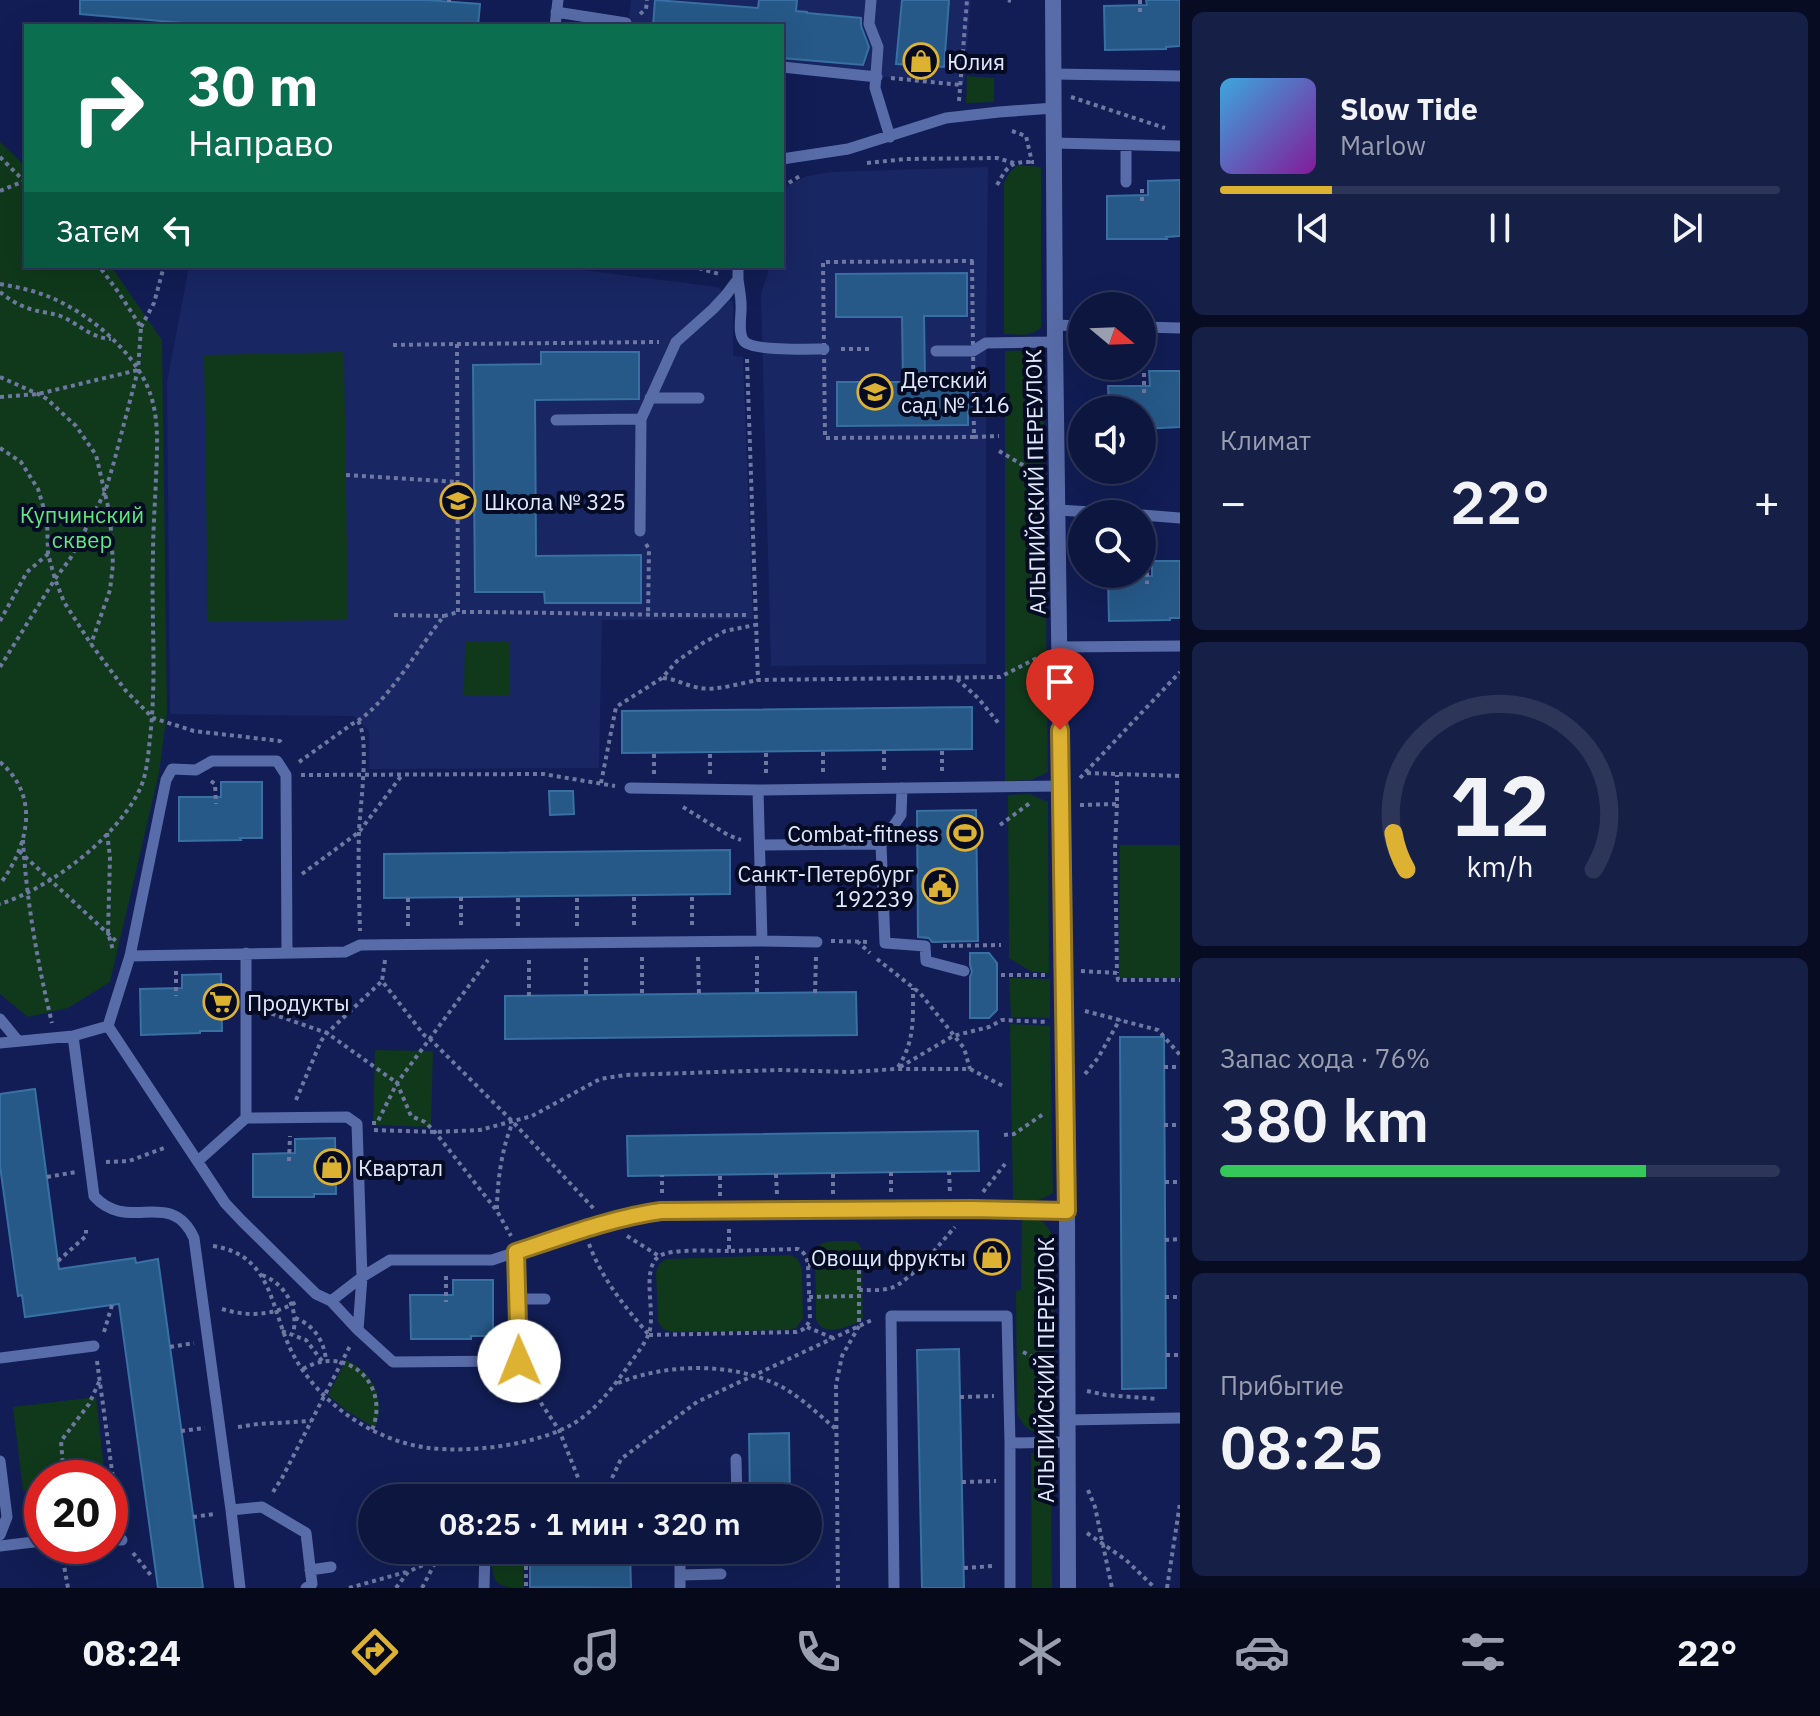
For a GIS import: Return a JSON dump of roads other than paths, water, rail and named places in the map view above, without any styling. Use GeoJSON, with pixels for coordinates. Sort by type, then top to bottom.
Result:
{"type":"FeatureCollection","features":[{"type":"Feature","properties":{"kind":"street","name":"АЛЬПИЙСКИЙ ПЕРЕУЛОК"},"geometry":{"type":"LineString","coordinates":[[1053,0],[1067,1211],[1068,1588]]}},
{"type":"Feature","properties":{"kind":"lane"},"geometry":{"type":"LineString","coordinates":[[871,0],[869,24],[878,47],[875,88],[890,137]]}},
{"type":"Feature","properties":{"kind":"lane"},"geometry":{"type":"LineString","coordinates":[[557,6],[588,22],[626,24]]}},
{"type":"Feature","properties":{"kind":"lane"},"geometry":{"type":"LineString","coordinates":[[784,67],[877,77]]}},
{"type":"Feature","properties":{"kind":"lane"},"geometry":{"type":"LineString","coordinates":[[1053,74],[1180,76]]}},
{"type":"Feature","properties":{"kind":"lane"},"geometry":{"type":"LineString","coordinates":[[784,159],[848,149],[946,118],[1054,108]]}},
{"type":"Feature","properties":{"kind":"lane"},"geometry":{"type":"LineString","coordinates":[[1054,143],[1179,146]]}},
{"type":"Feature","properties":{"kind":"lane"},"geometry":{"type":"LineString","coordinates":[[1126,145],[1126,182]]}},
{"type":"Feature","properties":{"kind":"lane"},"geometry":{"type":"LineString","coordinates":[[738,268],[741,332],[747,344],[824,349]]}},
{"type":"Feature","properties":{"kind":"lane"},"geometry":{"type":"LineString","coordinates":[[640,531],[641,419],[676,342],[713,309],[738,279]]}},
{"type":"Feature","properties":{"kind":"lane"},"geometry":{"type":"LineString","coordinates":[[1156,327],[1180,328]]}},
{"type":"Feature","properties":{"kind":"lane"},"geometry":{"type":"LineString","coordinates":[[936,351],[973,351],[986,343],[1068,330]]}},
{"type":"Feature","properties":{"kind":"lane"},"geometry":{"type":"LineString","coordinates":[[650,398],[699,398]]}},
{"type":"Feature","properties":{"kind":"lane"},"geometry":{"type":"LineString","coordinates":[[556,420],[641,419]]}},
{"type":"Feature","properties":{"kind":"lane"},"geometry":{"type":"LineString","coordinates":[[1058,510],[1068,511]]}},
{"type":"Feature","properties":{"kind":"lane"},"geometry":{"type":"LineString","coordinates":[[1156,516],[1180,518]]}},
{"type":"Feature","properties":{"kind":"lane"},"geometry":{"type":"LineString","coordinates":[[1059,647],[1180,646]]}},
{"type":"Feature","properties":{"kind":"lane"},"geometry":{"type":"LineString","coordinates":[[108,1026],[130,956],[166,780],[172,769],[196,770],[212,761],[277,761],[286,775],[287,953]]}},
{"type":"Feature","properties":{"kind":"lane"},"geometry":{"type":"LineString","coordinates":[[630,788],[758,790],[1061,786]]}},
{"type":"Feature","properties":{"kind":"lane"},"geometry":{"type":"LineString","coordinates":[[902,788],[901,815],[881,844],[885,943],[925,946],[926,961],[964,971]]}},
{"type":"Feature","properties":{"kind":"lane"},"geometry":{"type":"LineString","coordinates":[[758,790],[760,941]]}},
{"type":"Feature","properties":{"kind":"lane"},"geometry":{"type":"LineString","coordinates":[[761,845],[881,844]]}},
{"type":"Feature","properties":{"kind":"lane"},"geometry":{"type":"LineString","coordinates":[[130,956],[345,952],[360,945],[817,942]]}},
{"type":"Feature","properties":{"kind":"lane"},"geometry":{"type":"LineString","coordinates":[[246,953],[246,1118]]}},
{"type":"Feature","properties":{"kind":"lane"},"geometry":{"type":"LineString","coordinates":[[0,1019],[18,1041]]}},
{"type":"Feature","properties":{"kind":"lane"},"geometry":{"type":"LineString","coordinates":[[0,1043],[73,1036],[108,1026]]}},
{"type":"Feature","properties":{"kind":"lane"},"geometry":{"type":"LineString","coordinates":[[108,1026],[225,1203],[313,1291],[331,1301],[393,1362],[519,1361],[516,1252]]}},
{"type":"Feature","properties":{"kind":"lane"},"geometry":{"type":"LineString","coordinates":[[73,1036],[84,1169],[94,1196],[113,1211],[157,1211],[178,1218],[191,1230],[196,1245],[221,1429],[226,1512],[240,1588]]}},
{"type":"Feature","properties":{"kind":"lane"},"geometry":{"type":"LineString","coordinates":[[198,1161],[246,1118],[347,1117],[357,1124],[362,1277],[358,1330]]}},
{"type":"Feature","properties":{"kind":"lane"},"geometry":{"type":"LineString","coordinates":[[331,1301],[390,1260],[492,1260],[661,1211],[1067,1211]]}},
{"type":"Feature","properties":{"kind":"lane"},"geometry":{"type":"LineString","coordinates":[[517,1299],[545,1299]]}},
{"type":"Feature","properties":{"kind":"lane"},"geometry":{"type":"LineString","coordinates":[[894,1588],[891,1316],[1007,1316],[1010,1588]]}},
{"type":"Feature","properties":{"kind":"lane"},"geometry":{"type":"LineString","coordinates":[[0,1358],[94,1346]]}},
{"type":"Feature","properties":{"kind":"lane"},"geometry":{"type":"LineString","coordinates":[[1067,1420],[1180,1418]]}},
{"type":"Feature","properties":{"kind":"lane"},"geometry":{"type":"LineString","coordinates":[[1010,1443],[1067,1442]]}},
{"type":"Feature","properties":{"kind":"lane"},"geometry":{"type":"LineString","coordinates":[[736,1459],[737,1484]]}},
{"type":"Feature","properties":{"kind":"lane"},"geometry":{"type":"LineString","coordinates":[[0,1461],[7,1517],[0,1535]]}},
{"type":"Feature","properties":{"kind":"lane"},"geometry":{"type":"LineString","coordinates":[[226,1512],[262,1507],[306,1533],[312,1584],[306,1588]]}},
{"type":"Feature","properties":{"kind":"lane"},"geometry":{"type":"LineString","coordinates":[[0,1546],[24,1543]]}},
{"type":"Feature","properties":{"kind":"lane"},"geometry":{"type":"LineString","coordinates":[[484,1588],[485,1564]]}},
{"type":"Feature","properties":{"kind":"lane"},"geometry":{"type":"LineString","coordinates":[[680,1564],[680,1588]]}},
{"type":"Feature","properties":{"kind":"lane"},"geometry":{"type":"LineString","coordinates":[[310,1570],[331,1567]]}},
{"type":"Feature","properties":{"kind":"lane"},"geometry":{"type":"LineString","coordinates":[[681,1575],[721,1574]]}},
{"type":"Feature","properties":{"kind":"place","name":"Юлия"},"geometry":{"type":"Point","coordinates":[921,61]}},
{"type":"Feature","properties":{"kind":"place","name":"Детский сад № 116"},"geometry":{"type":"Point","coordinates":[875,392]}},
{"type":"Feature","properties":{"kind":"place","name":"Школа № 325"},"geometry":{"type":"Point","coordinates":[458,501]}},
{"type":"Feature","properties":{"kind":"place","name":"Combat-fitness"},"geometry":{"type":"Point","coordinates":[965,833]}},
{"type":"Feature","properties":{"kind":"place","name":"Санкт-Петербург 192239"},"geometry":{"type":"Point","coordinates":[940,886]}},
{"type":"Feature","properties":{"kind":"place","name":"Продукты"},"geometry":{"type":"Point","coordinates":[221,1002]}},
{"type":"Feature","properties":{"kind":"place","name":"Квартал"},"geometry":{"type":"Point","coordinates":[332,1167]}},
{"type":"Feature","properties":{"kind":"place","name":"Овощи фрукты"},"geometry":{"type":"Point","coordinates":[992,1257]}},
{"type":"Feature","properties":{"kind":"park label","name":"Купчинский сквер"},"geometry":{"type":"Point","coordinates":[82,526]}}]}
